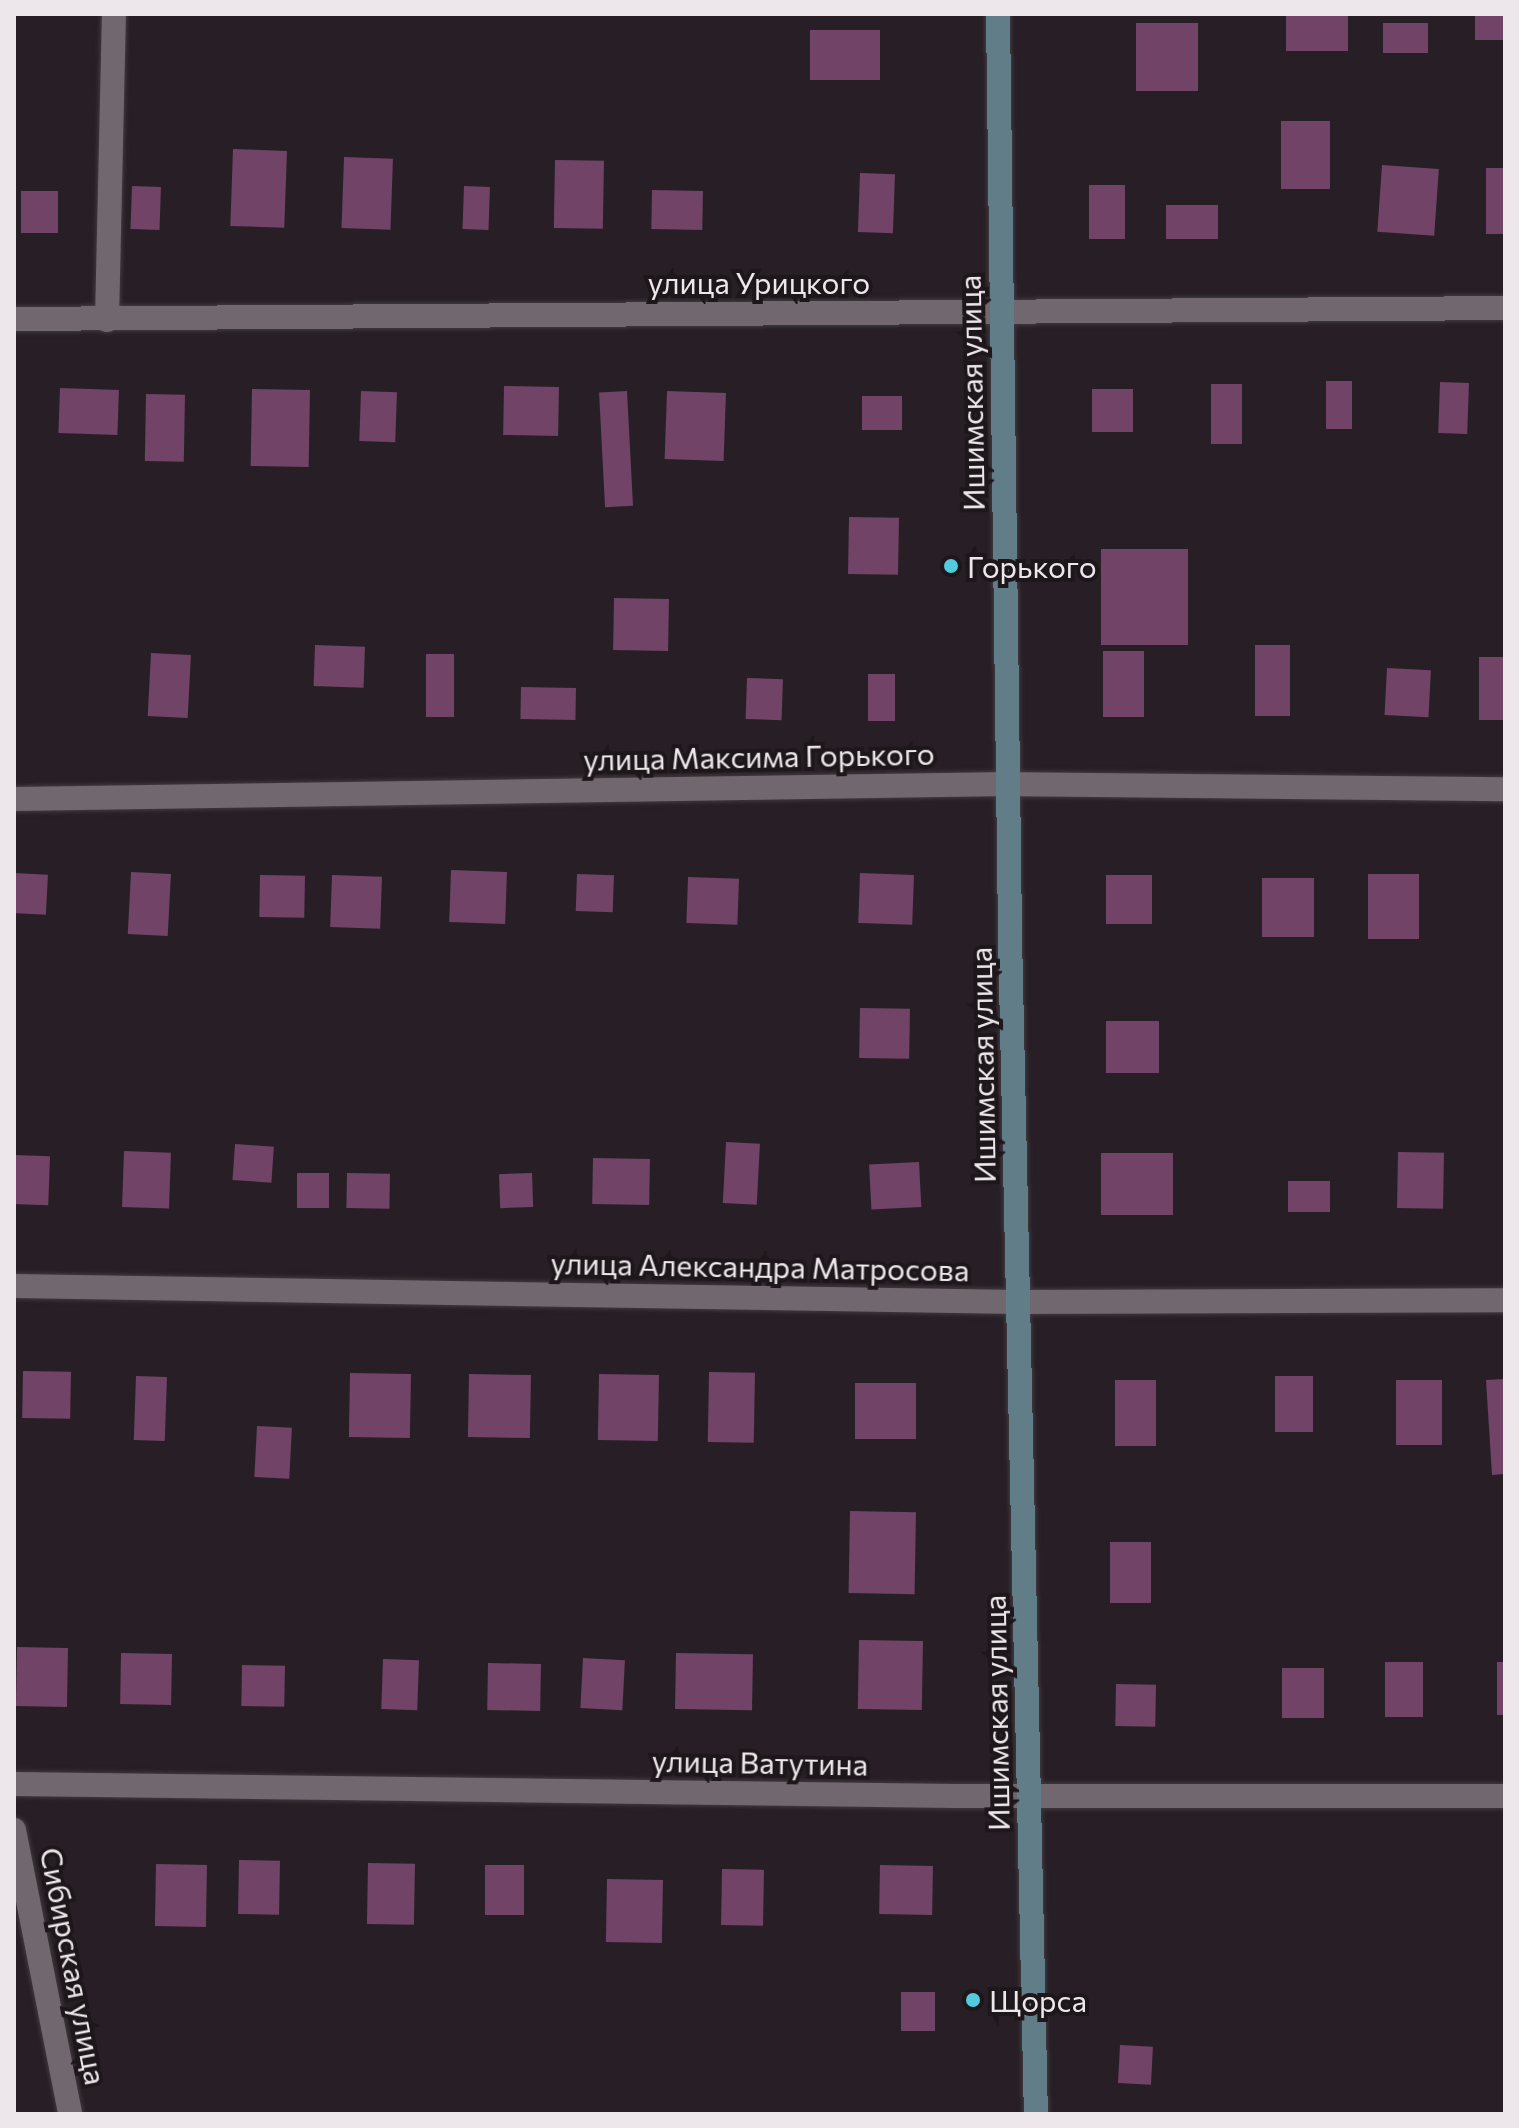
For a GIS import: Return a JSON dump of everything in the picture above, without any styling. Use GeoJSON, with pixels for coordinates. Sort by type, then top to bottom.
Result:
{"type":"FeatureCollection","features":[{"type":"Feature","properties":{"kind":"main road","name":"Ишимская улица"},"geometry":{"type":"LineString","coordinates":[[998,14],[1009,784],[1036,2114]]}},
{"type":"Feature","properties":{"kind":"street"},"geometry":{"type":"LineString","coordinates":[[107,320],[114,14]]}},
{"type":"Feature","properties":{"kind":"street","name":"улица Урицкого"},"geometry":{"type":"LineString","coordinates":[[14,319],[1505,308]]}},
{"type":"Feature","properties":{"kind":"street","name":"улица Максима Горького"},"geometry":{"type":"LineString","coordinates":[[14,799],[1009,784],[1505,789]]}},
{"type":"Feature","properties":{"kind":"street","name":"улица Александра Матросова"},"geometry":{"type":"LineString","coordinates":[[14,1286],[1019,1302],[1505,1300]]}},
{"type":"Feature","properties":{"kind":"street","name":"улица Ватутина"},"geometry":{"type":"LineString","coordinates":[[14,1784],[1029,1797],[1505,1796]]}},
{"type":"Feature","properties":{"kind":"street","name":"Сибирская улица"},"geometry":{"type":"LineString","coordinates":[[14,1830],[70,2114]]}},
{"type":"Feature","properties":{"kind":"building"},"geometry":{"type":"Polygon","coordinates":[[[1286,14],[1348,14],[1348,51],[1286,51],[1286,14]]]}},
{"type":"Feature","properties":{"kind":"building"},"geometry":{"type":"Polygon","coordinates":[[[1475,14],[1505,14],[1505,40],[1475,40],[1475,14]]]}},
{"type":"Feature","properties":{"kind":"building"},"geometry":{"type":"Polygon","coordinates":[[[1136,23],[1198,23],[1198,91],[1136,91],[1136,23]]]}},
{"type":"Feature","properties":{"kind":"building"},"geometry":{"type":"Polygon","coordinates":[[[1383,23],[1428,23],[1428,53],[1383,53],[1383,23]]]}},
{"type":"Feature","properties":{"kind":"building"},"geometry":{"type":"Polygon","coordinates":[[[810,30],[880,30],[880,80],[810,80],[810,30]]]}},
{"type":"Feature","properties":{"kind":"building"},"geometry":{"type":"Polygon","coordinates":[[[1281,121],[1330,121],[1330,189],[1281,189],[1281,121]]]}},
{"type":"Feature","properties":{"kind":"building"},"geometry":{"type":"Polygon","coordinates":[[[233,149],[287,151],[284,228],[230,226],[233,149]]]}},
{"type":"Feature","properties":{"kind":"building"},"geometry":{"type":"Polygon","coordinates":[[[344,157],[393,159],[390,230],[342,228],[344,157]]]}},
{"type":"Feature","properties":{"kind":"building"},"geometry":{"type":"Polygon","coordinates":[[[555,160],[604,161],[603,229],[554,228],[555,160]]]}},
{"type":"Feature","properties":{"kind":"building"},"geometry":{"type":"Polygon","coordinates":[[[1382,165],[1439,169],[1434,236],[1377,232],[1382,165]]]}},
{"type":"Feature","properties":{"kind":"building"},"geometry":{"type":"Polygon","coordinates":[[[1486,168],[1505,168],[1505,234],[1486,234],[1486,168]]]}},
{"type":"Feature","properties":{"kind":"building"},"geometry":{"type":"Polygon","coordinates":[[[860,173],[895,174],[893,233],[858,232],[860,173]]]}},
{"type":"Feature","properties":{"kind":"building"},"geometry":{"type":"Polygon","coordinates":[[[1089,185],[1125,185],[1125,239],[1089,239],[1089,185]]]}},
{"type":"Feature","properties":{"kind":"building"},"geometry":{"type":"Polygon","coordinates":[[[132,186],[161,187],[159,230],[130,229],[132,186]]]}},
{"type":"Feature","properties":{"kind":"building"},"geometry":{"type":"Polygon","coordinates":[[[464,186],[490,187],[488,230],[462,229],[464,186]]]}},
{"type":"Feature","properties":{"kind":"building"},"geometry":{"type":"Polygon","coordinates":[[[652,190],[703,191],[702,230],[651,229],[652,190]]]}},
{"type":"Feature","properties":{"kind":"building"},"geometry":{"type":"Polygon","coordinates":[[[21,191],[58,191],[58,233],[21,233],[21,191]]]}},
{"type":"Feature","properties":{"kind":"building"},"geometry":{"type":"Polygon","coordinates":[[[1166,205],[1218,205],[1218,239],[1166,239],[1166,205]]]}},
{"type":"Feature","properties":{"kind":"building"},"geometry":{"type":"Polygon","coordinates":[[[1326,381],[1352,381],[1352,429],[1326,429],[1326,381]]]}},
{"type":"Feature","properties":{"kind":"building"},"geometry":{"type":"Polygon","coordinates":[[[1440,382],[1469,383],[1467,434],[1438,433],[1440,382]]]}},
{"type":"Feature","properties":{"kind":"building"},"geometry":{"type":"Polygon","coordinates":[[[1211,384],[1242,384],[1242,444],[1211,444],[1211,384]]]}},
{"type":"Feature","properties":{"kind":"building"},"geometry":{"type":"Polygon","coordinates":[[[504,386],[559,387],[558,436],[503,435],[504,386]]]}},
{"type":"Feature","properties":{"kind":"building"},"geometry":{"type":"Polygon","coordinates":[[[60,388],[119,390],[117,435],[58,433],[60,388]]]}},
{"type":"Feature","properties":{"kind":"building"},"geometry":{"type":"Polygon","coordinates":[[[252,389],[310,390],[309,467],[251,466],[252,389]]]}},
{"type":"Feature","properties":{"kind":"building"},"geometry":{"type":"Polygon","coordinates":[[[1092,389],[1133,389],[1133,432],[1092,432],[1092,389]]]}},
{"type":"Feature","properties":{"kind":"building"},"geometry":{"type":"Polygon","coordinates":[[[361,391],[397,392],[395,442],[359,441],[361,391]]]}},
{"type":"Feature","properties":{"kind":"building"},"geometry":{"type":"Polygon","coordinates":[[[627,391],[633,506],[605,507],[599,392],[627,391]]]}},
{"type":"Feature","properties":{"kind":"building"},"geometry":{"type":"Polygon","coordinates":[[[667,391],[726,393],[724,461],[665,459],[667,391]]]}},
{"type":"Feature","properties":{"kind":"building"},"geometry":{"type":"Polygon","coordinates":[[[146,394],[185,395],[184,462],[145,461],[146,394]]]}},
{"type":"Feature","properties":{"kind":"building"},"geometry":{"type":"Polygon","coordinates":[[[862,396],[902,396],[902,430],[862,430],[862,396]]]}},
{"type":"Feature","properties":{"kind":"building"},"geometry":{"type":"Polygon","coordinates":[[[849,517],[899,518],[898,575],[848,574],[849,517]]]}},
{"type":"Feature","properties":{"kind":"building"},"geometry":{"type":"Polygon","coordinates":[[[1101,549],[1188,549],[1188,645],[1101,645],[1101,549]]]}},
{"type":"Feature","properties":{"kind":"building"},"geometry":{"type":"Polygon","coordinates":[[[614,598],[669,599],[668,651],[613,650],[614,598]]]}},
{"type":"Feature","properties":{"kind":"building"},"geometry":{"type":"Polygon","coordinates":[[[315,645],[365,647],[364,688],[314,686],[315,645]]]}},
{"type":"Feature","properties":{"kind":"building"},"geometry":{"type":"Polygon","coordinates":[[[1255,645],[1290,645],[1290,716],[1255,716],[1255,645]]]}},
{"type":"Feature","properties":{"kind":"building"},"geometry":{"type":"Polygon","coordinates":[[[1103,651],[1144,651],[1144,717],[1103,717],[1103,651]]]}},
{"type":"Feature","properties":{"kind":"building"},"geometry":{"type":"Polygon","coordinates":[[[151,653],[191,655],[188,718],[148,716],[151,653]]]}},
{"type":"Feature","properties":{"kind":"building"},"geometry":{"type":"Polygon","coordinates":[[[426,654],[454,654],[454,717],[426,717],[426,654]]]}},
{"type":"Feature","properties":{"kind":"building"},"geometry":{"type":"Polygon","coordinates":[[[1479,657],[1505,657],[1505,720],[1479,720],[1479,657]]]}},
{"type":"Feature","properties":{"kind":"building"},"geometry":{"type":"Polygon","coordinates":[[[1387,668],[1431,670],[1428,717],[1385,715],[1387,668]]]}},
{"type":"Feature","properties":{"kind":"building"},"geometry":{"type":"Polygon","coordinates":[[[868,674],[895,674],[895,721],[868,721],[868,674]]]}},
{"type":"Feature","properties":{"kind":"building"},"geometry":{"type":"Polygon","coordinates":[[[747,678],[783,679],[782,720],[746,719],[747,678]]]}},
{"type":"Feature","properties":{"kind":"building"},"geometry":{"type":"Polygon","coordinates":[[[521,687],[576,688],[575,720],[520,719],[521,687]]]}},
{"type":"Feature","properties":{"kind":"building"},"geometry":{"type":"Polygon","coordinates":[[[451,870],[507,872],[505,924],[449,922],[451,870]]]}},
{"type":"Feature","properties":{"kind":"building"},"geometry":{"type":"Polygon","coordinates":[[[131,872],[171,874],[168,936],[128,934],[131,872]]]}},
{"type":"Feature","properties":{"kind":"building"},"geometry":{"type":"Polygon","coordinates":[[[14,873],[48,875],[46,915],[14,913],[14,873]]]}},
{"type":"Feature","properties":{"kind":"building"},"geometry":{"type":"Polygon","coordinates":[[[860,873],[914,875],[912,925],[858,923],[860,873]]]}},
{"type":"Feature","properties":{"kind":"building"},"geometry":{"type":"Polygon","coordinates":[[[577,874],[614,875],[613,912],[576,911],[577,874]]]}},
{"type":"Feature","properties":{"kind":"building"},"geometry":{"type":"Polygon","coordinates":[[[1368,874],[1419,874],[1419,939],[1368,939],[1368,874]]]}},
{"type":"Feature","properties":{"kind":"building"},"geometry":{"type":"Polygon","coordinates":[[[260,875],[305,876],[304,918],[259,917],[260,875]]]}},
{"type":"Feature","properties":{"kind":"building"},"geometry":{"type":"Polygon","coordinates":[[[332,875],[382,877],[380,929],[330,927],[332,875]]]}},
{"type":"Feature","properties":{"kind":"building"},"geometry":{"type":"Polygon","coordinates":[[[1106,875],[1152,875],[1152,924],[1106,924],[1106,875]]]}},
{"type":"Feature","properties":{"kind":"building"},"geometry":{"type":"Polygon","coordinates":[[[688,877],[739,879],[737,925],[686,923],[688,877]]]}},
{"type":"Feature","properties":{"kind":"building"},"geometry":{"type":"Polygon","coordinates":[[[1262,878],[1314,878],[1314,937],[1262,937],[1262,878]]]}},
{"type":"Feature","properties":{"kind":"building"},"geometry":{"type":"Polygon","coordinates":[[[860,1008],[910,1009],[909,1059],[859,1058],[860,1008]]]}},
{"type":"Feature","properties":{"kind":"building"},"geometry":{"type":"Polygon","coordinates":[[[1106,1021],[1159,1021],[1159,1073],[1106,1073],[1106,1021]]]}},
{"type":"Feature","properties":{"kind":"building"},"geometry":{"type":"Polygon","coordinates":[[[726,1142],[760,1144],[757,1205],[723,1203],[726,1142]]]}},
{"type":"Feature","properties":{"kind":"building"},"geometry":{"type":"Polygon","coordinates":[[[235,1144],[274,1147],[271,1183],[232,1180],[235,1144]]]}},
{"type":"Feature","properties":{"kind":"building"},"geometry":{"type":"Polygon","coordinates":[[[124,1151],[171,1153],[169,1209],[122,1207],[124,1151]]]}},
{"type":"Feature","properties":{"kind":"building"},"geometry":{"type":"Polygon","coordinates":[[[1398,1152],[1444,1153],[1443,1209],[1397,1208],[1398,1152]]]}},
{"type":"Feature","properties":{"kind":"building"},"geometry":{"type":"Polygon","coordinates":[[[1101,1153],[1173,1153],[1173,1215],[1101,1215],[1101,1153]]]}},
{"type":"Feature","properties":{"kind":"building"},"geometry":{"type":"Polygon","coordinates":[[[14,1155],[50,1156],[48,1205],[14,1204],[14,1155]]]}},
{"type":"Feature","properties":{"kind":"building"},"geometry":{"type":"Polygon","coordinates":[[[593,1158],[650,1159],[649,1205],[592,1204],[593,1158]]]}},
{"type":"Feature","properties":{"kind":"building"},"geometry":{"type":"Polygon","coordinates":[[[919,1162],[921,1207],[871,1210],[869,1165],[919,1162]]]}},
{"type":"Feature","properties":{"kind":"building"},"geometry":{"type":"Polygon","coordinates":[[[297,1173],[329,1173],[329,1208],[297,1208],[297,1173]]]}},
{"type":"Feature","properties":{"kind":"building"},"geometry":{"type":"Polygon","coordinates":[[[347,1173],[390,1174],[389,1209],[346,1208],[347,1173]]]}},
{"type":"Feature","properties":{"kind":"building"},"geometry":{"type":"Polygon","coordinates":[[[532,1173],[533,1207],[500,1208],[499,1174],[532,1173]]]}},
{"type":"Feature","properties":{"kind":"building"},"geometry":{"type":"Polygon","coordinates":[[[1288,1181],[1330,1181],[1330,1212],[1288,1212],[1288,1181]]]}},
{"type":"Feature","properties":{"kind":"building"},"geometry":{"type":"Polygon","coordinates":[[[23,1371],[71,1372],[70,1419],[22,1418],[23,1371]]]}},
{"type":"Feature","properties":{"kind":"building"},"geometry":{"type":"Polygon","coordinates":[[[709,1372],[755,1373],[754,1443],[708,1442],[709,1372]]]}},
{"type":"Feature","properties":{"kind":"building"},"geometry":{"type":"Polygon","coordinates":[[[350,1373],[411,1374],[410,1438],[349,1437],[350,1373]]]}},
{"type":"Feature","properties":{"kind":"building"},"geometry":{"type":"Polygon","coordinates":[[[469,1374],[531,1375],[530,1438],[468,1437],[469,1374]]]}},
{"type":"Feature","properties":{"kind":"building"},"geometry":{"type":"Polygon","coordinates":[[[599,1374],[659,1375],[658,1441],[598,1440],[599,1374]]]}},
{"type":"Feature","properties":{"kind":"building"},"geometry":{"type":"Polygon","coordinates":[[[136,1376],[167,1377],[165,1441],[134,1440],[136,1376]]]}},
{"type":"Feature","properties":{"kind":"building"},"geometry":{"type":"Polygon","coordinates":[[[1275,1376],[1313,1376],[1313,1432],[1275,1432],[1275,1376]]]}},
{"type":"Feature","properties":{"kind":"building"},"geometry":{"type":"Polygon","coordinates":[[[1505,1379],[1505,1474],[1492,1475],[1486,1380],[1505,1379]]]}},
{"type":"Feature","properties":{"kind":"building"},"geometry":{"type":"Polygon","coordinates":[[[1115,1380],[1156,1380],[1156,1446],[1115,1446],[1115,1380]]]}},
{"type":"Feature","properties":{"kind":"building"},"geometry":{"type":"Polygon","coordinates":[[[1396,1380],[1442,1380],[1442,1445],[1396,1445],[1396,1380]]]}},
{"type":"Feature","properties":{"kind":"building"},"geometry":{"type":"Polygon","coordinates":[[[855,1383],[916,1383],[916,1439],[855,1439],[855,1383]]]}},
{"type":"Feature","properties":{"kind":"building"},"geometry":{"type":"Polygon","coordinates":[[[257,1426],[292,1428],[289,1479],[254,1477],[257,1426]]]}},
{"type":"Feature","properties":{"kind":"building"},"geometry":{"type":"Polygon","coordinates":[[[850,1511],[916,1512],[915,1594],[849,1593],[850,1511]]]}},
{"type":"Feature","properties":{"kind":"building"},"geometry":{"type":"Polygon","coordinates":[[[1110,1542],[1151,1542],[1151,1603],[1110,1603],[1110,1542]]]}},
{"type":"Feature","properties":{"kind":"building"},"geometry":{"type":"Polygon","coordinates":[[[859,1640],[923,1641],[922,1710],[858,1709],[859,1640]]]}},
{"type":"Feature","properties":{"kind":"building"},"geometry":{"type":"Polygon","coordinates":[[[17,1647],[68,1648],[67,1707],[16,1706],[17,1647]]]}},
{"type":"Feature","properties":{"kind":"building"},"geometry":{"type":"Polygon","coordinates":[[[121,1653],[172,1654],[171,1705],[120,1704],[121,1653]]]}},
{"type":"Feature","properties":{"kind":"building"},"geometry":{"type":"Polygon","coordinates":[[[676,1653],[753,1654],[752,1710],[675,1709],[676,1653]]]}},
{"type":"Feature","properties":{"kind":"building"},"geometry":{"type":"Polygon","coordinates":[[[583,1658],[625,1660],[622,1710],[580,1708],[583,1658]]]}},
{"type":"Feature","properties":{"kind":"building"},"geometry":{"type":"Polygon","coordinates":[[[383,1659],[419,1660],[417,1710],[381,1709],[383,1659]]]}},
{"type":"Feature","properties":{"kind":"building"},"geometry":{"type":"Polygon","coordinates":[[[1385,1662],[1423,1662],[1423,1717],[1385,1717],[1385,1662]]]}},
{"type":"Feature","properties":{"kind":"building"},"geometry":{"type":"Polygon","coordinates":[[[1497,1662],[1505,1662],[1505,1715],[1497,1715],[1497,1662]]]}},
{"type":"Feature","properties":{"kind":"building"},"geometry":{"type":"Polygon","coordinates":[[[488,1663],[541,1664],[540,1711],[487,1710],[488,1663]]]}},
{"type":"Feature","properties":{"kind":"building"},"geometry":{"type":"Polygon","coordinates":[[[242,1665],[285,1666],[284,1707],[241,1706],[242,1665]]]}},
{"type":"Feature","properties":{"kind":"building"},"geometry":{"type":"Polygon","coordinates":[[[1282,1668],[1324,1668],[1324,1718],[1282,1718],[1282,1668]]]}},
{"type":"Feature","properties":{"kind":"building"},"geometry":{"type":"Polygon","coordinates":[[[1116,1684],[1156,1685],[1155,1727],[1115,1726],[1116,1684]]]}},
{"type":"Feature","properties":{"kind":"building"},"geometry":{"type":"Polygon","coordinates":[[[239,1860],[280,1861],[279,1915],[238,1914],[239,1860]]]}},
{"type":"Feature","properties":{"kind":"building"},"geometry":{"type":"Polygon","coordinates":[[[368,1863],[415,1864],[414,1925],[367,1924],[368,1863]]]}},
{"type":"Feature","properties":{"kind":"building"},"geometry":{"type":"Polygon","coordinates":[[[156,1864],[207,1865],[206,1927],[155,1926],[156,1864]]]}},
{"type":"Feature","properties":{"kind":"building"},"geometry":{"type":"Polygon","coordinates":[[[485,1865],[524,1865],[524,1915],[485,1915],[485,1865]]]}},
{"type":"Feature","properties":{"kind":"building"},"geometry":{"type":"Polygon","coordinates":[[[880,1865],[933,1866],[932,1915],[879,1914],[880,1865]]]}},
{"type":"Feature","properties":{"kind":"building"},"geometry":{"type":"Polygon","coordinates":[[[722,1869],[764,1870],[763,1926],[721,1925],[722,1869]]]}},
{"type":"Feature","properties":{"kind":"building"},"geometry":{"type":"Polygon","coordinates":[[[607,1879],[663,1880],[662,1943],[606,1942],[607,1879]]]}},
{"type":"Feature","properties":{"kind":"building"},"geometry":{"type":"Polygon","coordinates":[[[901,1992],[935,1992],[935,2031],[901,2031],[901,1992]]]}},
{"type":"Feature","properties":{"kind":"building"},"geometry":{"type":"Polygon","coordinates":[[[1120,2045],[1153,2047],[1151,2085],[1118,2083],[1120,2045]]]}},
{"type":"Feature","properties":{"kind":"place","name":"Горького"},"geometry":{"type":"Point","coordinates":[951,566]}},
{"type":"Feature","properties":{"kind":"place","name":"Щорса"},"geometry":{"type":"Point","coordinates":[973,2000]}}]}
